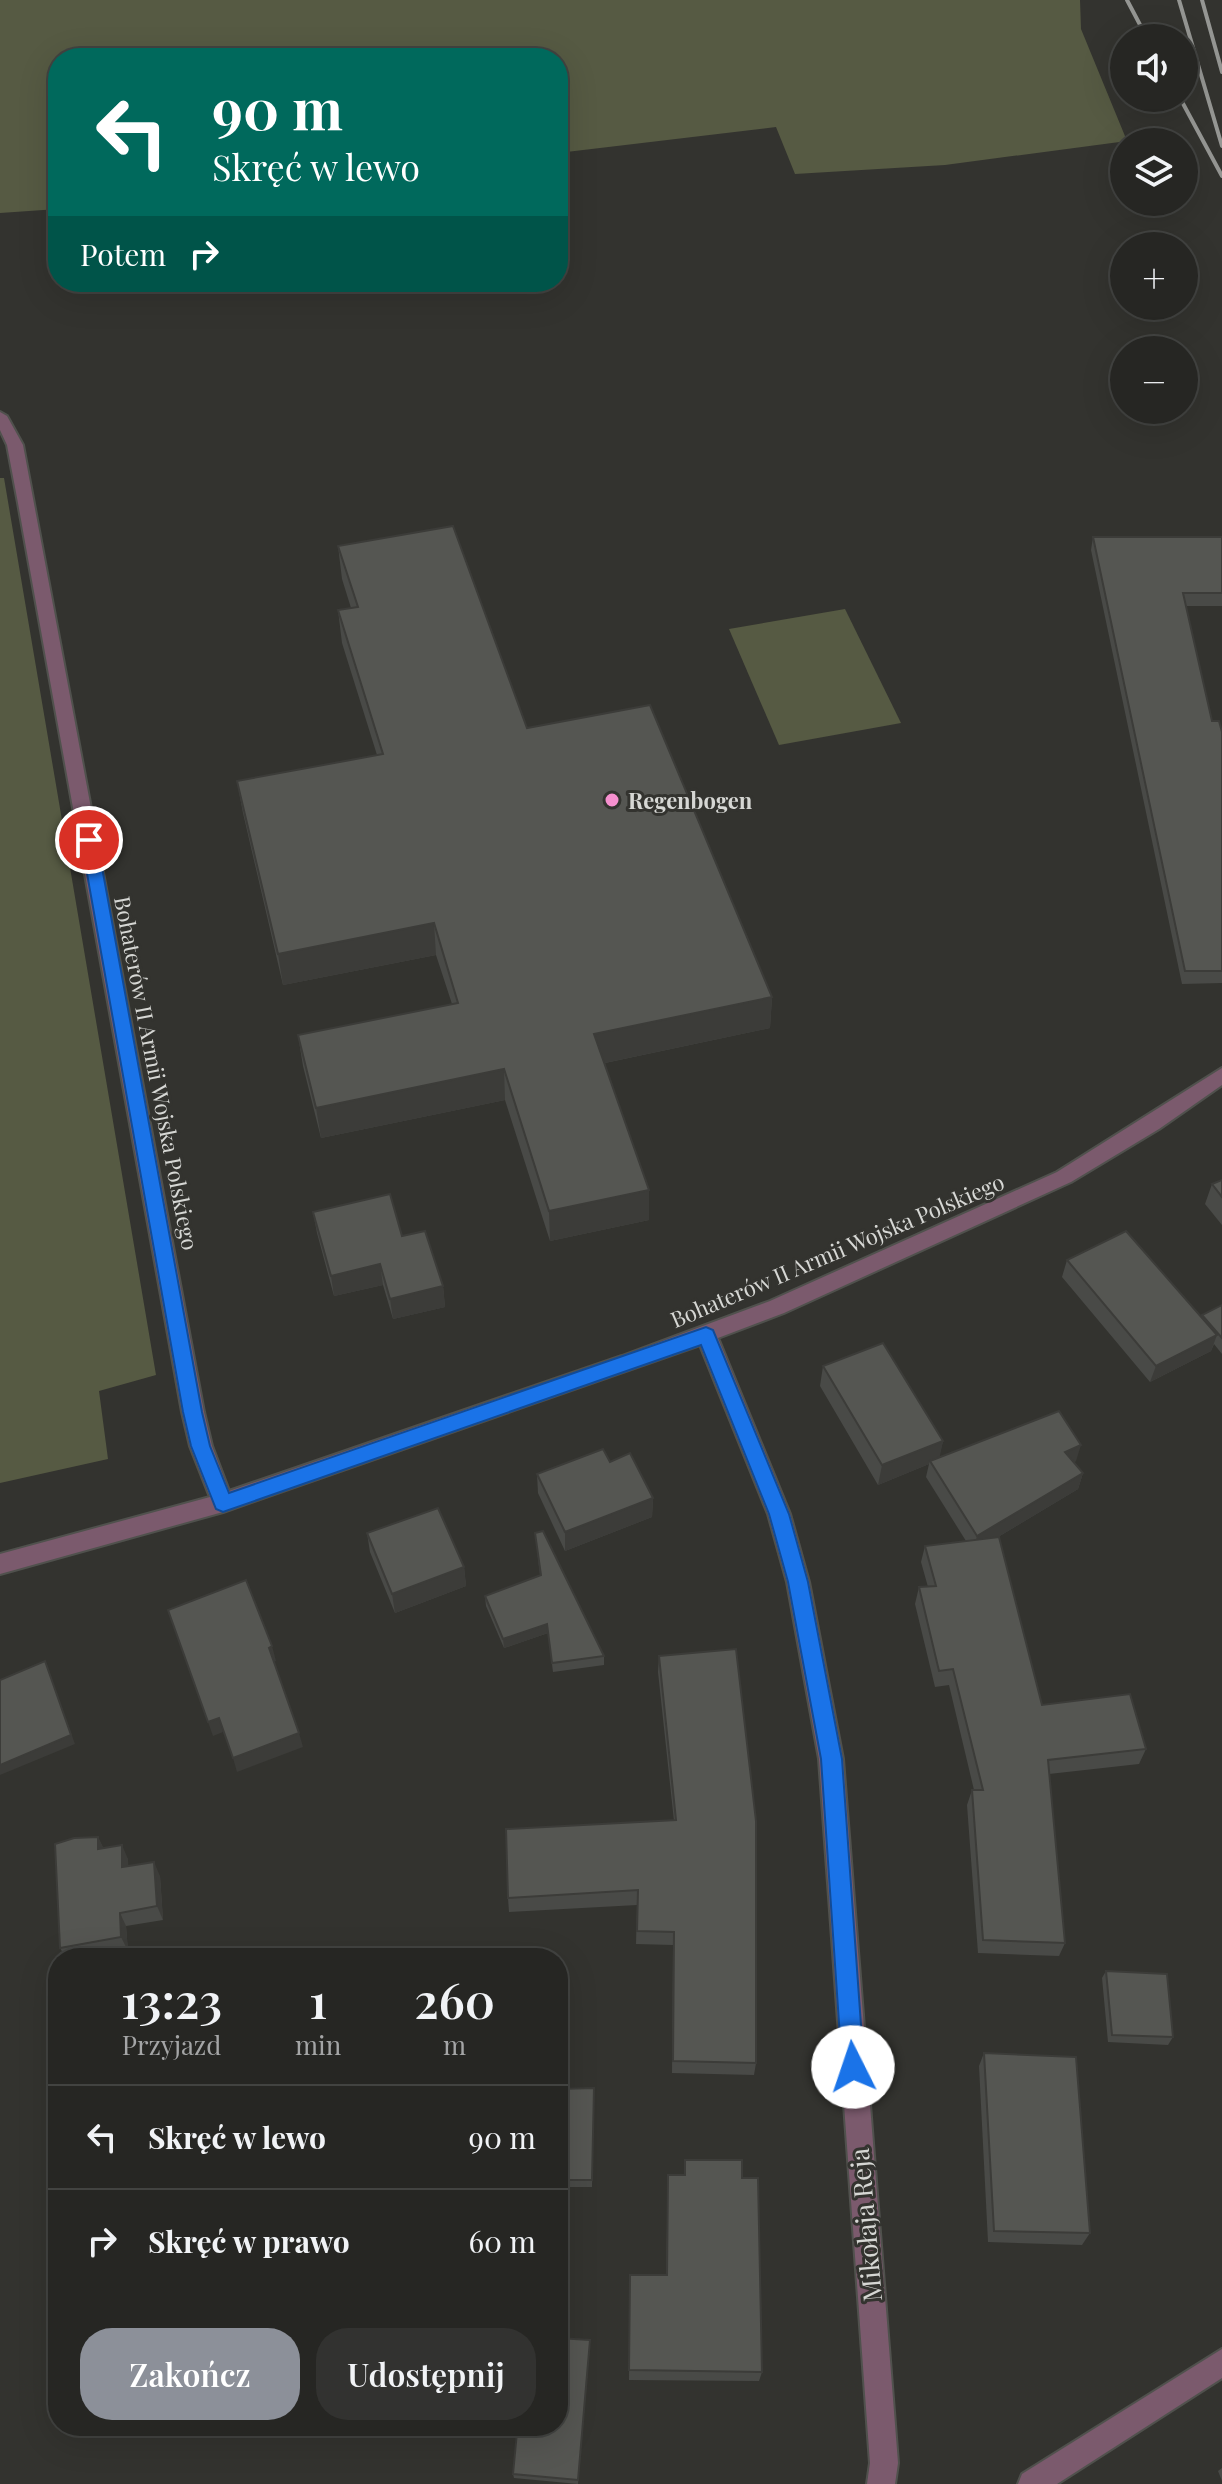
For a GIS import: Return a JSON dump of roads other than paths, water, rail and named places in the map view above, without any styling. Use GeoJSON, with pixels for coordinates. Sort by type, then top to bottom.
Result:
{"type":"FeatureCollection","features":[{"type":"Feature","properties":{"kind":"street","name":"Bohaterów II Armii Wojska Polskiego"},"geometry":{"type":"LineString","coordinates":[[0,416],[15,445],[193,1412],[201,1446],[223,1503]]}},
{"type":"Feature","properties":{"kind":"street","name":"Bohaterów II Armii Wojska Polskiego"},"geometry":{"type":"LineString","coordinates":[[0,1564],[223,1503],[706,1335],[777,1307],[1064,1177],[1152,1124],[1222,1075]]}},
{"type":"Feature","properties":{"kind":"street","name":"Mikołaja Reja"},"geometry":{"type":"LineString","coordinates":[[706,1335],[779,1514],[798,1582],[831,1759],[888,2477]]}},
{"type":"Feature","properties":{"kind":"street"},"geometry":{"type":"LineString","coordinates":[[1032,2484],[1222,2362]]}},
{"type":"Feature","properties":{"kind":"railway"},"geometry":{"type":"LineString","coordinates":[[1127,0],[1140,24]]}},
{"type":"Feature","properties":{"kind":"railway"},"geometry":{"type":"LineString","coordinates":[[1179,0],[1222,146]]}},
{"type":"Feature","properties":{"kind":"railway"},"geometry":{"type":"LineString","coordinates":[[1202,0],[1222,72]]}},
{"type":"Feature","properties":{"kind":"railway"},"geometry":{"type":"LineString","coordinates":[[1188,112],[1222,176]]}},
{"type":"Feature","properties":{"kind":"place","name":"Regenbogen"},"geometry":{"type":"Point","coordinates":[612,800]}}]}
